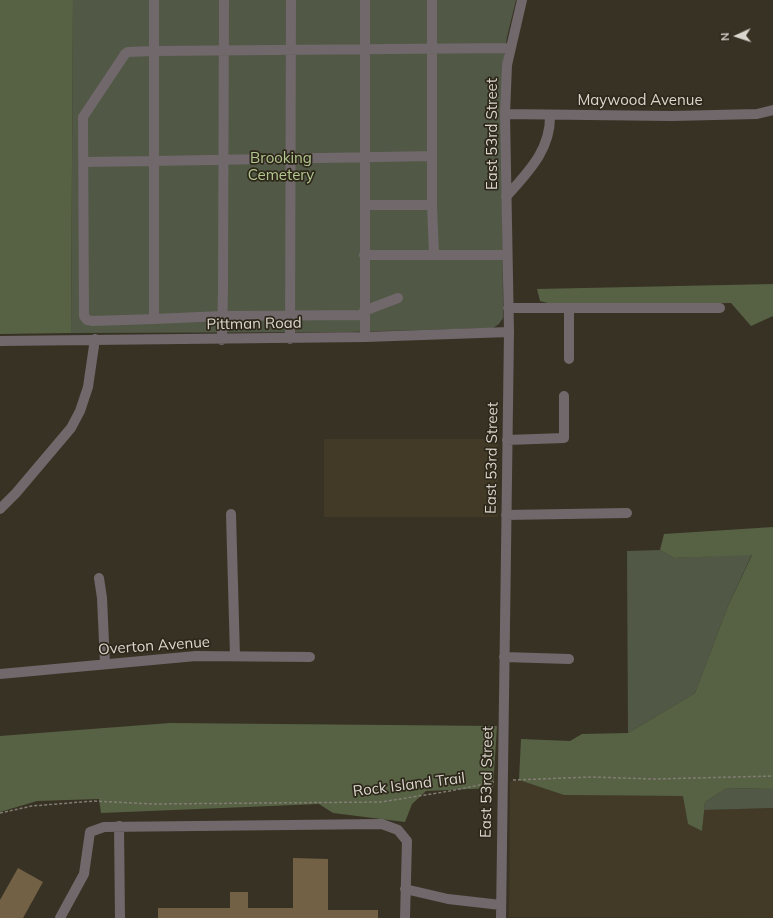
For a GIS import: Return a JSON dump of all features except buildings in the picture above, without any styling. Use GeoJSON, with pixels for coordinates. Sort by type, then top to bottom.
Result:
{"type":"FeatureCollection","features":[{"type":"Feature","properties":{"kind":"street"},"geometry":{"type":"LineString","coordinates":[[154,0],[154,319]]}},
{"type":"Feature","properties":{"kind":"street"},"geometry":{"type":"LineString","coordinates":[[222,340],[224,0]]}},
{"type":"Feature","properties":{"kind":"street"},"geometry":{"type":"LineString","coordinates":[[290,338],[291,0]]}},
{"type":"Feature","properties":{"kind":"street"},"geometry":{"type":"LineString","coordinates":[[364,337],[365,0]]}},
{"type":"Feature","properties":{"kind":"street"},"geometry":{"type":"LineString","coordinates":[[432,0],[432,205],[434,255]]}},
{"type":"Feature","properties":{"kind":"street","name":"East 53rd Street"},"geometry":{"type":"LineString","coordinates":[[501,918],[509,332],[506,197],[507,65],[522,0]]}},
{"type":"Feature","properties":{"kind":"street"},"geometry":{"type":"LineString","coordinates":[[398,298],[364,313],[87,320],[84,316],[83,117],[125,54],[128,52],[511,48]]}},
{"type":"Feature","properties":{"kind":"street","name":"Maywood Avenue"},"geometry":{"type":"LineString","coordinates":[[506,114],[672,116],[757,114],[773,110]]}},
{"type":"Feature","properties":{"kind":"street"},"geometry":{"type":"LineString","coordinates":[[506,197],[535,163],[543,149],[550,132],[550,115]]}},
{"type":"Feature","properties":{"kind":"street"},"geometry":{"type":"LineString","coordinates":[[84,162],[432,156]]}},
{"type":"Feature","properties":{"kind":"street"},"geometry":{"type":"LineString","coordinates":[[365,205],[432,205]]}},
{"type":"Feature","properties":{"kind":"street"},"geometry":{"type":"LineString","coordinates":[[364,255],[507,255]]}},
{"type":"Feature","properties":{"kind":"street"},"geometry":{"type":"LineString","coordinates":[[508,308],[720,308]]}},
{"type":"Feature","properties":{"kind":"street"},"geometry":{"type":"LineString","coordinates":[[569,308],[569,360]]}},
{"type":"Feature","properties":{"kind":"street","name":"Pittman Road"},"geometry":{"type":"LineString","coordinates":[[0,341],[95,339],[222,340],[509,332]]}},
{"type":"Feature","properties":{"kind":"street"},"geometry":{"type":"LineString","coordinates":[[0,509],[16,493],[71,428],[80,411],[88,387],[95,339]]}},
{"type":"Feature","properties":{"kind":"street"},"geometry":{"type":"LineString","coordinates":[[507,440],[564,438],[564,396]]}},
{"type":"Feature","properties":{"kind":"street"},"geometry":{"type":"LineString","coordinates":[[506,514],[627,513]]}},
{"type":"Feature","properties":{"kind":"street"},"geometry":{"type":"LineString","coordinates":[[231,514],[234,656]]}},
{"type":"Feature","properties":{"kind":"street"},"geometry":{"type":"LineString","coordinates":[[98,578],[102,598],[105,664]]}},
{"type":"Feature","properties":{"kind":"street","name":"Overton Avenue"},"geometry":{"type":"LineString","coordinates":[[0,674],[196,656],[310,657]]}},
{"type":"Feature","properties":{"kind":"street"},"geometry":{"type":"LineString","coordinates":[[504,657],[569,659]]}},
{"type":"Feature","properties":{"kind":"street"},"geometry":{"type":"LineString","coordinates":[[60,918],[84,874],[90,832],[104,827],[382,824],[398,830],[407,841],[405,918]]}},
{"type":"Feature","properties":{"kind":"street"},"geometry":{"type":"LineString","coordinates":[[119,826],[120,918]]}},
{"type":"Feature","properties":{"kind":"street"},"geometry":{"type":"LineString","coordinates":[[405,889],[448,899],[501,905]]}},
{"type":"Feature","properties":{"kind":"path","name":"Rock Island Trail"},"geometry":{"type":"LineString","coordinates":[[0,812],[32,806],[94,802],[154,804],[381,802],[450,791],[502,780],[592,778],[653,779],[773,776]]}},
{"type":"Feature","properties":{"kind":"shaded area"},"geometry":{"type":"Polygon","coordinates":[[[324,439],[498,439],[498,517],[324,517],[324,439]]]}},
{"type":"Feature","properties":{"kind":"shaded area"},"geometry":{"type":"Polygon","coordinates":[[[519,780],[564,795],[684,796],[688,824],[702,831],[704,810],[773,808],[773,918],[509,917],[510,781],[519,780]]]}},
{"type":"Feature","properties":{"kind":"green space"},"geometry":{"type":"Polygon","coordinates":[[[0,0],[73,0],[71,333],[0,334],[0,0]]]}},
{"type":"Feature","properties":{"kind":"green space","name":"Brooking Cemetery"},"geometry":{"type":"Polygon","coordinates":[[[73,0],[516,0],[507,37],[502,70],[503,318],[499,324],[493,328],[348,332],[71,333],[73,0]]]}},
{"type":"Feature","properties":{"kind":"green space"},"geometry":{"type":"Polygon","coordinates":[[[773,284],[773,316],[751,326],[731,303],[556,305],[540,301],[537,289],[773,284]]]}},
{"type":"Feature","properties":{"kind":"green space"},"geometry":{"type":"Polygon","coordinates":[[[773,527],[773,789],[727,788],[705,802],[702,831],[688,824],[683,796],[564,795],[519,780],[521,739],[570,741],[582,734],[628,733],[695,693],[728,606],[752,555],[674,558],[660,550],[664,534],[773,527]]]}},
{"type":"Feature","properties":{"kind":"green space"},"geometry":{"type":"Polygon","coordinates":[[[660,550],[674,558],[752,554],[728,606],[695,693],[628,733],[627,551],[660,550]]]}},
{"type":"Feature","properties":{"kind":"green space"},"geometry":{"type":"Polygon","coordinates":[[[170,723],[497,726],[493,788],[426,791],[412,804],[405,822],[333,813],[319,804],[101,813],[99,799],[37,801],[0,812],[0,736],[170,723]]]}},
{"type":"Feature","properties":{"kind":"green space"},"geometry":{"type":"Polygon","coordinates":[[[727,788],[773,789],[773,808],[704,810],[705,802],[727,788]]]}}]}
